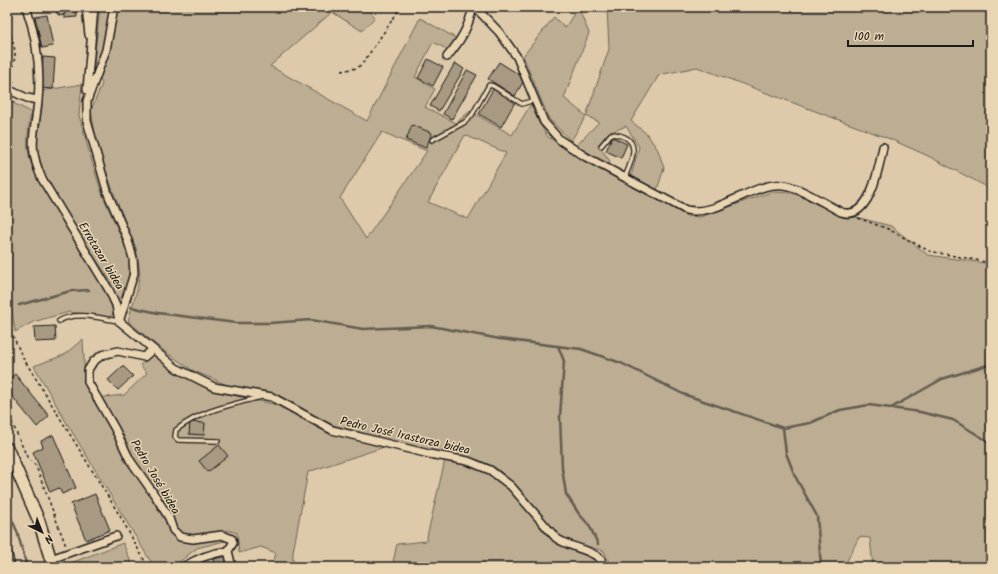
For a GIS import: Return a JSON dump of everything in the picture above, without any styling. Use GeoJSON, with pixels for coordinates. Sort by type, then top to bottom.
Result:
{"type":"FeatureCollection","features":[{"type":"Feature","properties":{"kind":"main road"},"geometry":{"type":"LineString","coordinates":[[7,448],[39,521],[52,563]]}},
{"type":"Feature","properties":{"kind":"street","name":"Errotazar bidea"},"geometry":{"type":"LineString","coordinates":[[26,7],[34,30],[39,60],[38,100],[32,146],[35,162],[42,179],[110,290],[116,305],[119,321]]}},
{"type":"Feature","properties":{"kind":"street","name":"Errotazar bidea"},"geometry":{"type":"LineString","coordinates":[[86,7],[91,51]]}},
{"type":"Feature","properties":{"kind":"street","name":"Errotazar bidea"},"geometry":{"type":"LineString","coordinates":[[94,7],[87,100],[87,121],[93,147],[108,194],[127,238],[133,258],[134,273],[119,321]]}},
{"type":"Feature","properties":{"kind":"street","name":"Errotazar bidea"},"geometry":{"type":"LineString","coordinates":[[87,100],[106,50],[114,7]]}},
{"type":"Feature","properties":{"kind":"street"},"geometry":{"type":"LineString","coordinates":[[446,57],[461,40],[469,23],[474,7],[498,32],[517,57],[525,72],[534,100],[544,122],[560,140],[669,203],[694,212],[711,209],[769,186],[784,185],[847,214],[860,208],[868,197],[875,180],[883,147]]}},
{"type":"Feature","properties":{"kind":"street"},"geometry":{"type":"LineString","coordinates":[[7,88],[27,98],[38,100]]}},
{"type":"Feature","properties":{"kind":"street","name":"Pedro José Irastorza bidea"},"geometry":{"type":"LineString","coordinates":[[119,321],[152,350],[176,368],[214,387],[264,396],[287,404],[332,430],[429,454],[468,461],[490,470],[512,486],[556,538],[564,544],[594,553],[601,559],[602,567]]}},
{"type":"Feature","properties":{"kind":"street","name":"Pedro José bidea"},"geometry":{"type":"LineString","coordinates":[[152,350],[144,357],[118,351],[102,355],[93,362],[88,370],[88,382],[115,429],[130,460],[169,518],[173,530],[180,537],[193,539],[222,535],[232,539],[233,543],[228,551]]}},
{"type":"Feature","properties":{"kind":"street"},"geometry":{"type":"LineString","coordinates":[[52,563],[68,553],[116,536]]}},
{"type":"Feature","properties":{"kind":"street"},"geometry":{"type":"LineString","coordinates":[[183,567],[195,559],[210,554],[228,551],[232,567]]}},
{"type":"Feature","properties":{"kind":"lane"},"geometry":{"type":"LineString","coordinates":[[432,140],[465,122],[472,115],[489,85],[522,104],[534,100]]}},
{"type":"Feature","properties":{"kind":"lane"},"geometry":{"type":"LineString","coordinates":[[601,146],[611,134],[624,136],[629,140],[633,147],[634,154],[624,178]]}},
{"type":"Feature","properties":{"kind":"lane"},"geometry":{"type":"LineString","coordinates":[[59,321],[66,317],[83,316],[119,321]]}},
{"type":"Feature","properties":{"kind":"lane"},"geometry":{"type":"LineString","coordinates":[[218,441],[178,440],[174,437],[176,430],[186,422],[217,408],[264,396]]}},
{"type":"Feature","properties":{"kind":"lane"},"geometry":{"type":"LineString","coordinates":[[7,543],[13,567]]}},
{"type":"Feature","properties":{"kind":"path"},"geometry":{"type":"LineString","coordinates":[[341,71],[356,68],[364,63],[401,7]]}},
{"type":"Feature","properties":{"kind":"path"},"geometry":{"type":"LineString","coordinates":[[7,24],[13,40],[15,56],[10,74],[14,83]]}},
{"type":"Feature","properties":{"kind":"path"},"geometry":{"type":"LineString","coordinates":[[7,98],[14,102]]}},
{"type":"Feature","properties":{"kind":"path"},"geometry":{"type":"LineString","coordinates":[[847,214],[888,229],[929,251],[991,262]]}},
{"type":"Feature","properties":{"kind":"path"},"geometry":{"type":"LineString","coordinates":[[7,306],[10,329],[22,356],[120,516],[148,567]]}},
{"type":"Feature","properties":{"kind":"path"},"geometry":{"type":"LineString","coordinates":[[7,411],[28,457],[36,466],[58,521],[68,553]]}},
{"type":"Feature","properties":{"kind":"shaded area"},"geometry":{"type":"Polygon","coordinates":[[[100,7],[366,7],[375,17],[362,31],[332,12],[270,66],[367,121],[420,18],[461,41],[454,53],[433,42],[415,77],[435,89],[425,107],[456,123],[470,111],[512,135],[531,104],[538,121],[548,137],[687,216],[700,217],[771,192],[793,193],[846,218],[856,217],[891,226],[928,255],[991,264],[991,567],[873,567],[870,538],[859,537],[844,567],[605,567],[608,561],[604,551],[562,539],[518,487],[496,468],[478,460],[429,451],[330,424],[285,399],[263,391],[227,385],[192,370],[160,348],[128,321],[137,290],[140,272],[136,248],[97,146],[91,110],[102,84],[94,61],[100,7]],[[382,132],[340,198],[366,239],[427,151],[382,132]],[[465,135],[428,202],[468,219],[506,153],[465,135]]]}},
{"type":"Feature","properties":{"kind":"shaded area"},"geometry":{"type":"Polygon","coordinates":[[[578,7],[589,33],[564,98],[586,116],[571,141],[549,119],[523,56],[554,17],[565,28],[578,7]]]}},
{"type":"Feature","properties":{"kind":"shaded area"},"geometry":{"type":"Polygon","coordinates":[[[607,7],[991,7],[991,189],[926,155],[890,139],[697,67],[659,75],[631,121],[647,134],[658,150],[664,168],[657,190],[631,176],[639,147],[626,126],[607,134],[598,145],[610,161],[607,165],[577,145],[599,122],[586,116],[609,49],[607,7]]]}},
{"type":"Feature","properties":{"kind":"shaded area"},"geometry":{"type":"Polygon","coordinates":[[[82,84],[79,115],[88,148],[101,191],[130,258],[128,283],[123,296],[119,299],[115,297],[109,279],[72,223],[40,166],[36,147],[40,123],[41,91],[82,84]]]}},
{"type":"Feature","properties":{"kind":"shaded area"},"geometry":{"type":"Polygon","coordinates":[[[7,100],[31,112],[28,144],[32,167],[57,213],[93,268],[101,283],[114,313],[110,317],[69,312],[33,322],[15,332],[12,310],[7,298],[7,100]]]}},
{"type":"Feature","properties":{"kind":"shaded area"},"geometry":{"type":"Polygon","coordinates":[[[83,339],[85,381],[94,400],[124,395],[147,373],[140,365],[153,355],[184,376],[214,391],[282,406],[318,428],[384,447],[308,472],[293,552],[293,567],[272,567],[276,553],[261,547],[239,553],[237,533],[227,530],[228,540],[197,548],[173,567],[154,567],[66,422],[34,366],[64,355],[83,339]]]}},
{"type":"Feature","properties":{"kind":"shaded area"},"geometry":{"type":"Polygon","coordinates":[[[445,460],[475,466],[491,475],[513,494],[551,539],[560,545],[591,557],[595,561],[597,567],[392,567],[397,544],[426,541],[445,460]]]}},
{"type":"Feature","properties":{"kind":"shaded area"},"geometry":{"type":"Polygon","coordinates":[[[123,543],[133,567],[69,567],[68,564],[123,543]]]}},
{"type":"Feature","properties":{"kind":"building"},"geometry":{"type":"Polygon","coordinates":[[[63,7],[76,7],[77,17],[64,18],[63,7]]]}},
{"type":"Feature","properties":{"kind":"building"},"geometry":{"type":"Polygon","coordinates":[[[47,15],[53,46],[42,48],[35,17],[47,15]]]}},
{"type":"Feature","properties":{"kind":"building"},"geometry":{"type":"Polygon","coordinates":[[[43,57],[55,58],[53,89],[41,88],[43,57]]]}},
{"type":"Feature","properties":{"kind":"building"},"geometry":{"type":"Polygon","coordinates":[[[428,59],[443,67],[433,86],[418,78],[428,59]]]}},
{"type":"Feature","properties":{"kind":"building"},"geometry":{"type":"Polygon","coordinates":[[[499,62],[523,77],[523,82],[515,96],[488,79],[499,62]]]}},
{"type":"Feature","properties":{"kind":"building"},"geometry":{"type":"Polygon","coordinates":[[[455,63],[464,69],[439,111],[430,106],[455,63]]]}},
{"type":"Feature","properties":{"kind":"building"},"geometry":{"type":"Polygon","coordinates":[[[467,70],[477,75],[452,119],[443,114],[467,70]]]}},
{"type":"Feature","properties":{"kind":"building"},"geometry":{"type":"Polygon","coordinates":[[[493,89],[515,102],[501,127],[479,114],[493,89]]]}},
{"type":"Feature","properties":{"kind":"building"},"geometry":{"type":"Polygon","coordinates":[[[412,125],[432,133],[426,148],[406,140],[412,125]]]}},
{"type":"Feature","properties":{"kind":"building"},"geometry":{"type":"Polygon","coordinates":[[[612,137],[627,144],[621,158],[606,151],[612,137]]]}},
{"type":"Feature","properties":{"kind":"building"},"geometry":{"type":"Polygon","coordinates":[[[55,326],[56,341],[35,342],[34,327],[55,326]]]}},
{"type":"Feature","properties":{"kind":"building"},"geometry":{"type":"Polygon","coordinates":[[[123,366],[133,376],[118,390],[108,380],[123,366]]]}},
{"type":"Feature","properties":{"kind":"building"},"geometry":{"type":"Polygon","coordinates":[[[15,374],[49,416],[37,427],[7,390],[7,381],[15,374]]]}},
{"type":"Feature","properties":{"kind":"building"},"geometry":{"type":"Polygon","coordinates":[[[190,422],[205,423],[204,435],[189,434],[190,422]]]}},
{"type":"Feature","properties":{"kind":"building"},"geometry":{"type":"Polygon","coordinates":[[[53,435],[76,488],[62,494],[59,488],[50,492],[33,452],[43,447],[41,441],[53,435]]]}},
{"type":"Feature","properties":{"kind":"building"},"geometry":{"type":"Polygon","coordinates":[[[219,445],[228,456],[208,472],[199,461],[219,445]]]}},
{"type":"Feature","properties":{"kind":"building"},"geometry":{"type":"Polygon","coordinates":[[[95,494],[110,530],[86,540],[71,504],[95,494]]]}},
{"type":"Feature","properties":{"kind":"building"},"geometry":{"type":"Polygon","coordinates":[[[227,556],[229,567],[215,567],[213,559],[227,556]]]}},
{"type":"Feature","properties":{"kind":"waterway"},"geometry":{"type":"LineString","coordinates":[[19,305],[71,291],[89,290]]}},
{"type":"Feature","properties":{"kind":"waterway"},"geometry":{"type":"LineString","coordinates":[[131,307],[158,313],[236,323],[270,323],[311,320],[363,329],[431,326],[500,339],[581,349],[621,363],[683,394],[783,428],[810,423],[840,410],[869,405],[920,412],[953,420],[991,443]]}},
{"type":"Feature","properties":{"kind":"waterway"},"geometry":{"type":"LineString","coordinates":[[558,346],[564,361],[560,416],[562,468],[566,494],[579,514],[589,525],[598,544]]}},
{"type":"Feature","properties":{"kind":"waterway"},"geometry":{"type":"LineString","coordinates":[[891,408],[942,379],[991,364]]}},
{"type":"Feature","properties":{"kind":"waterway"},"geometry":{"type":"LineString","coordinates":[[783,428],[786,453],[795,476],[817,516],[821,567]]}},
{"type":"Feature","properties":{"kind":"waterway"},"geometry":{"type":"LineString","coordinates":[[7,509],[17,531],[27,567]]}}]}
